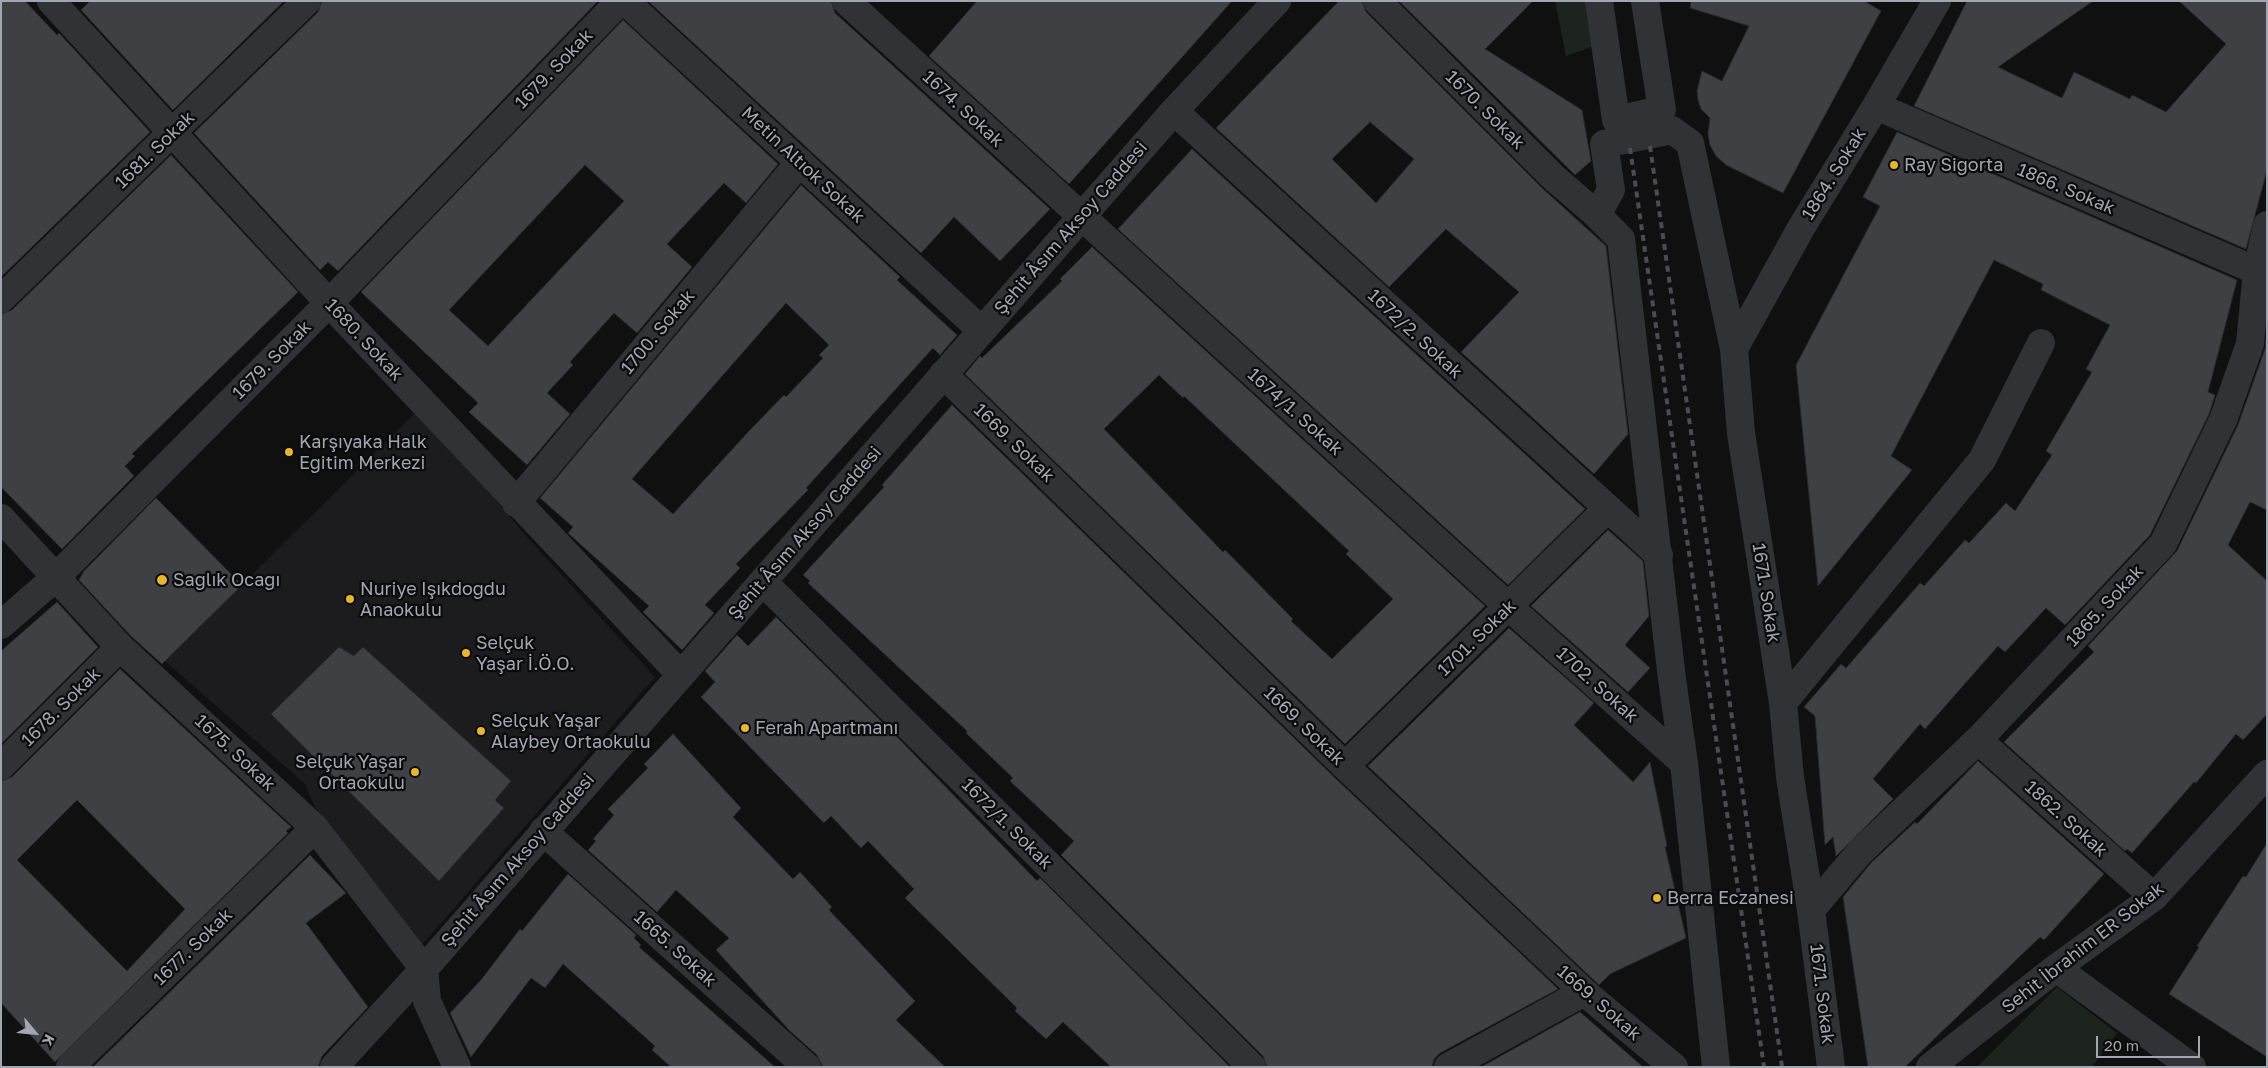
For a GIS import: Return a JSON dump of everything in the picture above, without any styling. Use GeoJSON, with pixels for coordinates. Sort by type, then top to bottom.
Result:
{"type":"FeatureCollection","features":[{"type":"Feature","properties":{"kind":"street","name":"1680. Sokak"},"geometry":{"type":"LineString","coordinates":[[51,1],[329,303],[516,503],[680,674]]}},
{"type":"Feature","properties":{"kind":"street","name":"1681. Sokak"},"geometry":{"type":"LineString","coordinates":[[1,299],[308,1]]}},
{"type":"Feature","properties":{"kind":"street","name":"1679. Sokak"},"geometry":{"type":"LineString","coordinates":[[1,625],[55,578],[329,303],[620,1]]}},
{"type":"Feature","properties":{"kind":"street","name":"Metin Altıok Sokak"},"geometry":{"type":"LineString","coordinates":[[625,1],[981,330]]}},
{"type":"Feature","properties":{"kind":"street","name":"1674. Sokak"},"geometry":{"type":"LineString","coordinates":[[846,1],[1081,217]]}},
{"type":"Feature","properties":{"kind":"street","name":"Şehit Âsım Aksoy Caddesi"},"geometry":{"type":"LineString","coordinates":[[334,1067],[424,969],[543,830],[763,582],[1174,111],[1277,1]]}},
{"type":"Feature","properties":{"kind":"street","name":"1670. Sokak"},"geometry":{"type":"LineString","coordinates":[[1377,1],[1552,176],[1597,214]]}},
{"type":"Feature","properties":{"kind":"street"},"geometry":{"type":"LineString","coordinates":[[1599,1],[1616,120],[1662,110],[1645,1]]}},
{"type":"Feature","properties":{"kind":"street","name":"1864. Sokak"},"geometry":{"type":"LineString","coordinates":[[1734,349],[1800,228],[1876,106],[1937,1]]}},
{"type":"Feature","properties":{"kind":"street","name":"1866. Sokak"},"geometry":{"type":"LineString","coordinates":[[1876,106],[2257,271]]}},
{"type":"Feature","properties":{"kind":"street","name":"1672/2. Sokak"},"geometry":{"type":"LineString","coordinates":[[1174,111],[1659,555]]}},
{"type":"Feature","properties":{"kind":"street","name":"1671. Sokak"},"geometry":{"type":"LineString","coordinates":[[1597,214],[1610,190],[1604,144],[1672,130],[1690,143],[1734,349],[1742,433],[1783,703],[1790,776],[1811,910],[1831,1067]]}},
{"type":"Feature","properties":{"kind":"street","name":"1700. Sokak"},"geometry":{"type":"LineString","coordinates":[[516,503],[800,162]]}},
{"type":"Feature","properties":{"kind":"street"},"geometry":{"type":"LineString","coordinates":[[1597,214],[1621,239],[1684,763],[1716,1067]]}},
{"type":"Feature","properties":{"kind":"street","name":"1674/1. Sokak"},"geometry":{"type":"LineString","coordinates":[[1081,217],[1509,607]]}},
{"type":"Feature","properties":{"kind":"street","name":"1865. Sokak"},"geometry":{"type":"LineString","coordinates":[[1811,910],[1860,852],[1978,740],[2163,544],[2223,420],[2250,344],[2257,271],[2267,225]]}},
{"type":"Feature","properties":{"kind":"street"},"geometry":{"type":"LineString","coordinates":[[1783,703],[1982,460],[2041,343]]}},
{"type":"Feature","properties":{"kind":"street","name":"1669. Sokak"},"geometry":{"type":"LineString","coordinates":[[943,374],[1345,766],[1584,992],[1674,1067]]}},
{"type":"Feature","properties":{"kind":"street","name":"1701. Sokak"},"geometry":{"type":"LineString","coordinates":[[1345,766],[1607,509]]}},
{"type":"Feature","properties":{"kind":"street","name":"1675. Sokak"},"geometry":{"type":"LineString","coordinates":[[1,518],[120,647],[315,828],[424,969]]}},
{"type":"Feature","properties":{"kind":"street","name":"1672/1. Sokak"},"geometry":{"type":"LineString","coordinates":[[763,582],[1252,1067]]}},
{"type":"Feature","properties":{"kind":"street","name":"1702. Sokak"},"geometry":{"type":"LineString","coordinates":[[1509,607],[1684,763]]}},
{"type":"Feature","properties":{"kind":"street","name":"1678. Sokak"},"geometry":{"type":"LineString","coordinates":[[1,766],[120,647]]}},
{"type":"Feature","properties":{"kind":"street","name":"1862. Sokak"},"geometry":{"type":"LineString","coordinates":[[1978,740],[2154,897]]}},
{"type":"Feature","properties":{"kind":"street","name":"Sehit İbrahim ER Sokak"},"geometry":{"type":"LineString","coordinates":[[1930,1067],[2056,968],[2154,897],[2267,774]]}},
{"type":"Feature","properties":{"kind":"street","name":"1677. Sokak"},"geometry":{"type":"LineString","coordinates":[[70,1067],[315,828]]}},
{"type":"Feature","properties":{"kind":"street","name":"1665. Sokak"},"geometry":{"type":"LineString","coordinates":[[543,830],[807,1067]]}},
{"type":"Feature","properties":{"kind":"street"},"geometry":{"type":"LineString","coordinates":[[2056,968],[2192,1067]]}},
{"type":"Feature","properties":{"kind":"street"},"geometry":{"type":"LineString","coordinates":[[424,969],[427,1001],[458,1067]]}},
{"type":"Feature","properties":{"kind":"street"},"geometry":{"type":"LineString","coordinates":[[1448,1067],[1584,992]]}},
{"type":"Feature","properties":{"kind":"shaded area"},"geometry":{"type":"Polygon","coordinates":[[[1555,1],[1594,1],[1600,44],[1566,56],[1555,1]]]}},
{"type":"Feature","properties":{"kind":"shaded area"},"geometry":{"type":"Polygon","coordinates":[[[419,409],[528,538],[655,677],[422,945],[315,807],[305,784],[165,661],[419,409]]]}},
{"type":"Feature","properties":{"kind":"shaded area"},"geometry":{"type":"Polygon","coordinates":[[[2057,987],[2117,1033],[2092,1067],[1977,1067],[2057,987]]]}},
{"type":"Feature","properties":{"kind":"building"},"geometry":{"type":"Polygon","coordinates":[[[1,1],[25,1],[57,35],[59,33],[150,132],[1,277],[1,1]]]}},
{"type":"Feature","properties":{"kind":"building"},"geometry":{"type":"Polygon","coordinates":[[[90,1],[284,1],[173,110],[81,10],[90,1]]]}},
{"type":"Feature","properties":{"kind":"building"},"geometry":{"type":"Polygon","coordinates":[[[322,1],[598,1],[338,271],[328,262],[320,270],[194,133],[318,12],[322,1]]]}},
{"type":"Feature","properties":{"kind":"building"},"geometry":{"type":"Polygon","coordinates":[[[648,1],[831,1],[835,13],[1050,209],[1000,261],[954,217],[921,253],[648,1]]]}},
{"type":"Feature","properties":{"kind":"building"},"geometry":{"type":"Polygon","coordinates":[[[977,1],[1232,1],[1069,184],[929,56],[977,1]]]}},
{"type":"Feature","properties":{"kind":"building"},"geometry":{"type":"Polygon","coordinates":[[[1339,1],[1362,1],[1366,12],[1541,187],[1606,246],[1628,434],[1594,474],[1461,352],[1519,292],[1446,229],[1389,287],[1216,128],[1339,1]],[[1370,122],[1332,159],[1376,203],[1414,159],[1370,122]]]}},
{"type":"Feature","properties":{"kind":"building"},"geometry":{"type":"Polygon","coordinates":[[[1399,1],[1533,1],[1485,49],[1582,110],[1591,161],[1575,175],[1399,1]]]}},
{"type":"Feature","properties":{"kind":"building"},"geometry":{"type":"Polygon","coordinates":[[[1691,1],[1864,1],[1881,11],[1783,193],[1726,165],[1716,156],[1710,145],[1708,134],[1710,118],[1701,109],[1697,91],[1702,71],[1722,81],[1749,26],[1690,8],[1691,1]]]}},
{"type":"Feature","properties":{"kind":"building"},"geometry":{"type":"Polygon","coordinates":[[[1967,1],[2093,1],[1998,67],[2062,98],[2074,72],[2130,99],[2132,95],[2166,112],[2226,44],[2179,1],[2267,1],[2267,170],[2246,249],[1914,106],[1967,1]]]}},
{"type":"Feature","properties":{"kind":"building"},"geometry":{"type":"Polygon","coordinates":[[[623,20],[778,164],[746,203],[724,183],[667,244],[692,267],[637,333],[614,313],[570,362],[573,365],[547,393],[570,414],[527,465],[469,412],[478,403],[361,292],[623,20]],[[585,165],[449,310],[488,346],[624,201],[585,165]]]}},
{"type":"Feature","properties":{"kind":"building"},"geometry":{"type":"Polygon","coordinates":[[[1897,132],[2237,280],[2208,392],[2215,395],[2209,414],[2150,535],[2065,625],[2046,608],[2005,652],[1998,646],[1925,729],[1920,724],[1873,779],[1893,799],[1836,856],[1833,837],[1825,845],[1815,716],[1804,707],[1841,664],[1846,668],[1920,583],[1924,586],[1965,540],[1969,543],[2006,503],[2015,511],[2052,455],[2046,451],[2092,372],[2086,369],[2110,325],[2041,290],[2043,284],[1994,260],[1891,456],[1912,470],[1818,586],[1796,365],[1880,206],[1863,197],[1897,132]]]}},
{"type":"Feature","properties":{"kind":"building"},"geometry":{"type":"Polygon","coordinates":[[[1192,149],[1585,509],[1508,585],[1118,229],[1192,149]]]}},
{"type":"Feature","properties":{"kind":"building"},"geometry":{"type":"Polygon","coordinates":[[[171,155],[298,292],[132,454],[135,456],[125,466],[134,476],[62,549],[1,487],[1,314],[12,310],[171,155]]]}},
{"type":"Feature","properties":{"kind":"building"},"geometry":{"type":"Polygon","coordinates":[[[801,185],[900,277],[897,280],[957,335],[940,355],[933,348],[806,488],[808,490],[736,564],[740,568],[705,605],[714,613],[682,650],[643,612],[649,606],[568,533],[573,527],[540,498],[801,185]],[[786,303],[632,479],[673,514],[750,430],[784,395],[786,397],[823,358],[819,355],[829,345],[786,303]]]}},
{"type":"Feature","properties":{"kind":"building"},"geometry":{"type":"Polygon","coordinates":[[[1092,247],[1485,606],[1345,744],[965,374],[980,356],[982,358],[1062,281],[1060,279],[1092,247]],[[1159,375],[1104,429],[1223,552],[1225,550],[1293,619],[1291,621],[1332,659],[1393,599],[1346,554],[1349,551],[1184,396],[1183,398],[1159,375]]]}},
{"type":"Feature","properties":{"kind":"building"},"geometry":{"type":"Polygon","coordinates":[[[2267,333],[2267,510],[2250,502],[2228,545],[2267,581],[2267,714],[2243,740],[2236,734],[2196,783],[2194,782],[2132,853],[2127,849],[2125,851],[2004,742],[2094,652],[2088,646],[2177,551],[2238,425],[2265,349],[2267,333]]]}},
{"type":"Feature","properties":{"kind":"building"},"geometry":{"type":"Polygon","coordinates":[[[952,405],[1334,777],[1558,989],[1440,1053],[1434,1059],[1432,1067],[1267,1067],[1263,1056],[1061,855],[1074,841],[1010,781],[1013,778],[966,733],[967,731],[808,583],[810,581],[803,575],[884,487],[882,485],[952,405]]]}},
{"type":"Feature","properties":{"kind":"building","name":"Sağlık Ocağı"},"geometry":{"type":"Polygon","coordinates":[[[156,498],[242,585],[162,664],[131,636],[79,580],[84,571],[156,498]]]}},
{"type":"Feature","properties":{"kind":"building"},"geometry":{"type":"Polygon","coordinates":[[[1608,530],[1643,561],[1649,616],[1625,645],[1650,668],[1628,692],[1531,606],[1608,530]]]}},
{"type":"Feature","properties":{"kind":"building"},"geometry":{"type":"Polygon","coordinates":[[[57,602],[98,647],[1,744],[1,651],[57,602]]]}},
{"type":"Feature","properties":{"kind":"building"},"geometry":{"type":"Polygon","coordinates":[[[776,617],[901,741],[1037,881],[1040,878],[1230,1067],[1111,1067],[1063,1022],[1046,1039],[1015,1011],[1017,1008],[905,898],[914,889],[868,841],[861,848],[831,816],[824,823],[701,697],[715,682],[705,671],[737,635],[748,646],[776,617]]]}},
{"type":"Feature","properties":{"kind":"building"},"geometry":{"type":"Polygon","coordinates":[[[1509,628],[1594,703],[1574,725],[1633,782],[1650,762],[1667,846],[1665,847],[1686,938],[1610,974],[1599,985],[1368,766],[1509,628]]]}},
{"type":"Feature","properties":{"kind":"building","name":"Selçuk Yaşar Ortaokulu"},"geometry":{"type":"Polygon","coordinates":[[[339,647],[354,656],[363,647],[511,781],[495,800],[504,808],[439,881],[271,714],[339,647]]]}},
{"type":"Feature","properties":{"kind":"building"},"geometry":{"type":"Polygon","coordinates":[[[120,669],[291,827],[286,831],[288,833],[55,1062],[1,1003],[1,781],[12,777],[120,669]],[[77,800],[17,860],[127,971],[185,909],[77,800]]]}},
{"type":"Feature","properties":{"kind":"building"},"geometry":{"type":"Polygon","coordinates":[[[673,734],[741,808],[733,817],[793,879],[800,872],[832,907],[829,910],[915,1001],[896,1020],[945,1067],[823,1067],[817,1055],[790,1031],[716,950],[729,938],[676,890],[657,912],[588,850],[596,841],[593,839],[614,815],[608,809],[648,768],[644,764],[673,734]]]}},
{"type":"Feature","properties":{"kind":"building"},"geometry":{"type":"Polygon","coordinates":[[[1978,761],[2104,874],[2044,940],[2040,937],[1905,1067],[1868,1067],[1843,897],[1871,863],[1915,822],[1917,824],[1978,761]]]}},
{"type":"Feature","properties":{"kind":"building"},"geometry":{"type":"Polygon","coordinates":[[[2267,843],[2267,1057],[2169,994],[2199,947],[2197,946],[2243,876],[2246,877],[2267,843]]]}},
{"type":"Feature","properties":{"kind":"building"},"geometry":{"type":"Polygon","coordinates":[[[310,855],[346,893],[306,923],[368,1007],[322,1056],[318,1067],[93,1067],[310,855]]]}},
{"type":"Feature","properties":{"kind":"building"},"geometry":{"type":"Polygon","coordinates":[[[568,874],[636,935],[634,938],[641,945],[639,947],[775,1067],[671,1067],[652,1050],[655,1046],[563,964],[545,988],[531,978],[471,1057],[450,1013],[481,980],[520,929],[522,931],[568,874]]]}},
{"type":"Feature","properties":{"kind":"building"},"geometry":{"type":"Polygon","coordinates":[[[1580,1012],[1643,1067],[1481,1067],[1580,1012]]]}},
{"type":"Feature","properties":{"kind":"railway"},"geometry":{"type":"LineString","coordinates":[[1650,146],[1782,1067]]}},
{"type":"Feature","properties":{"kind":"railway"},"geometry":{"type":"LineString","coordinates":[[1630,148],[1764,1067]]}},
{"type":"Feature","properties":{"kind":"place","name":"Ray Sigorta"},"geometry":{"type":"Point","coordinates":[1894,165]}},
{"type":"Feature","properties":{"kind":"place","name":"Karşıyaka Halk Eğitim Merkezi"},"geometry":{"type":"Point","coordinates":[289,452]}},
{"type":"Feature","properties":{"kind":"place","name":"Sağlık Ocağı"},"geometry":{"type":"Point","coordinates":[162,580]}},
{"type":"Feature","properties":{"kind":"place","name":"Nuriye Işıkdoğdu Anaokulu"},"geometry":{"type":"Point","coordinates":[350,599]}},
{"type":"Feature","properties":{"kind":"place","name":"Selçuk Yaşar İ.Ö.O."},"geometry":{"type":"Point","coordinates":[466,653]}},
{"type":"Feature","properties":{"kind":"place","name":"Ferah Apartmanı"},"geometry":{"type":"Point","coordinates":[745,728]}},
{"type":"Feature","properties":{"kind":"place","name":"Selçuk Yaşar Alaybey Ortaokulu"},"geometry":{"type":"Point","coordinates":[481,731]}},
{"type":"Feature","properties":{"kind":"place","name":"Selçuk Yaşar Ortaokulu"},"geometry":{"type":"Point","coordinates":[415,772]}},
{"type":"Feature","properties":{"kind":"place","name":"Berra Eczanesi"},"geometry":{"type":"Point","coordinates":[1657,898]}}]}
